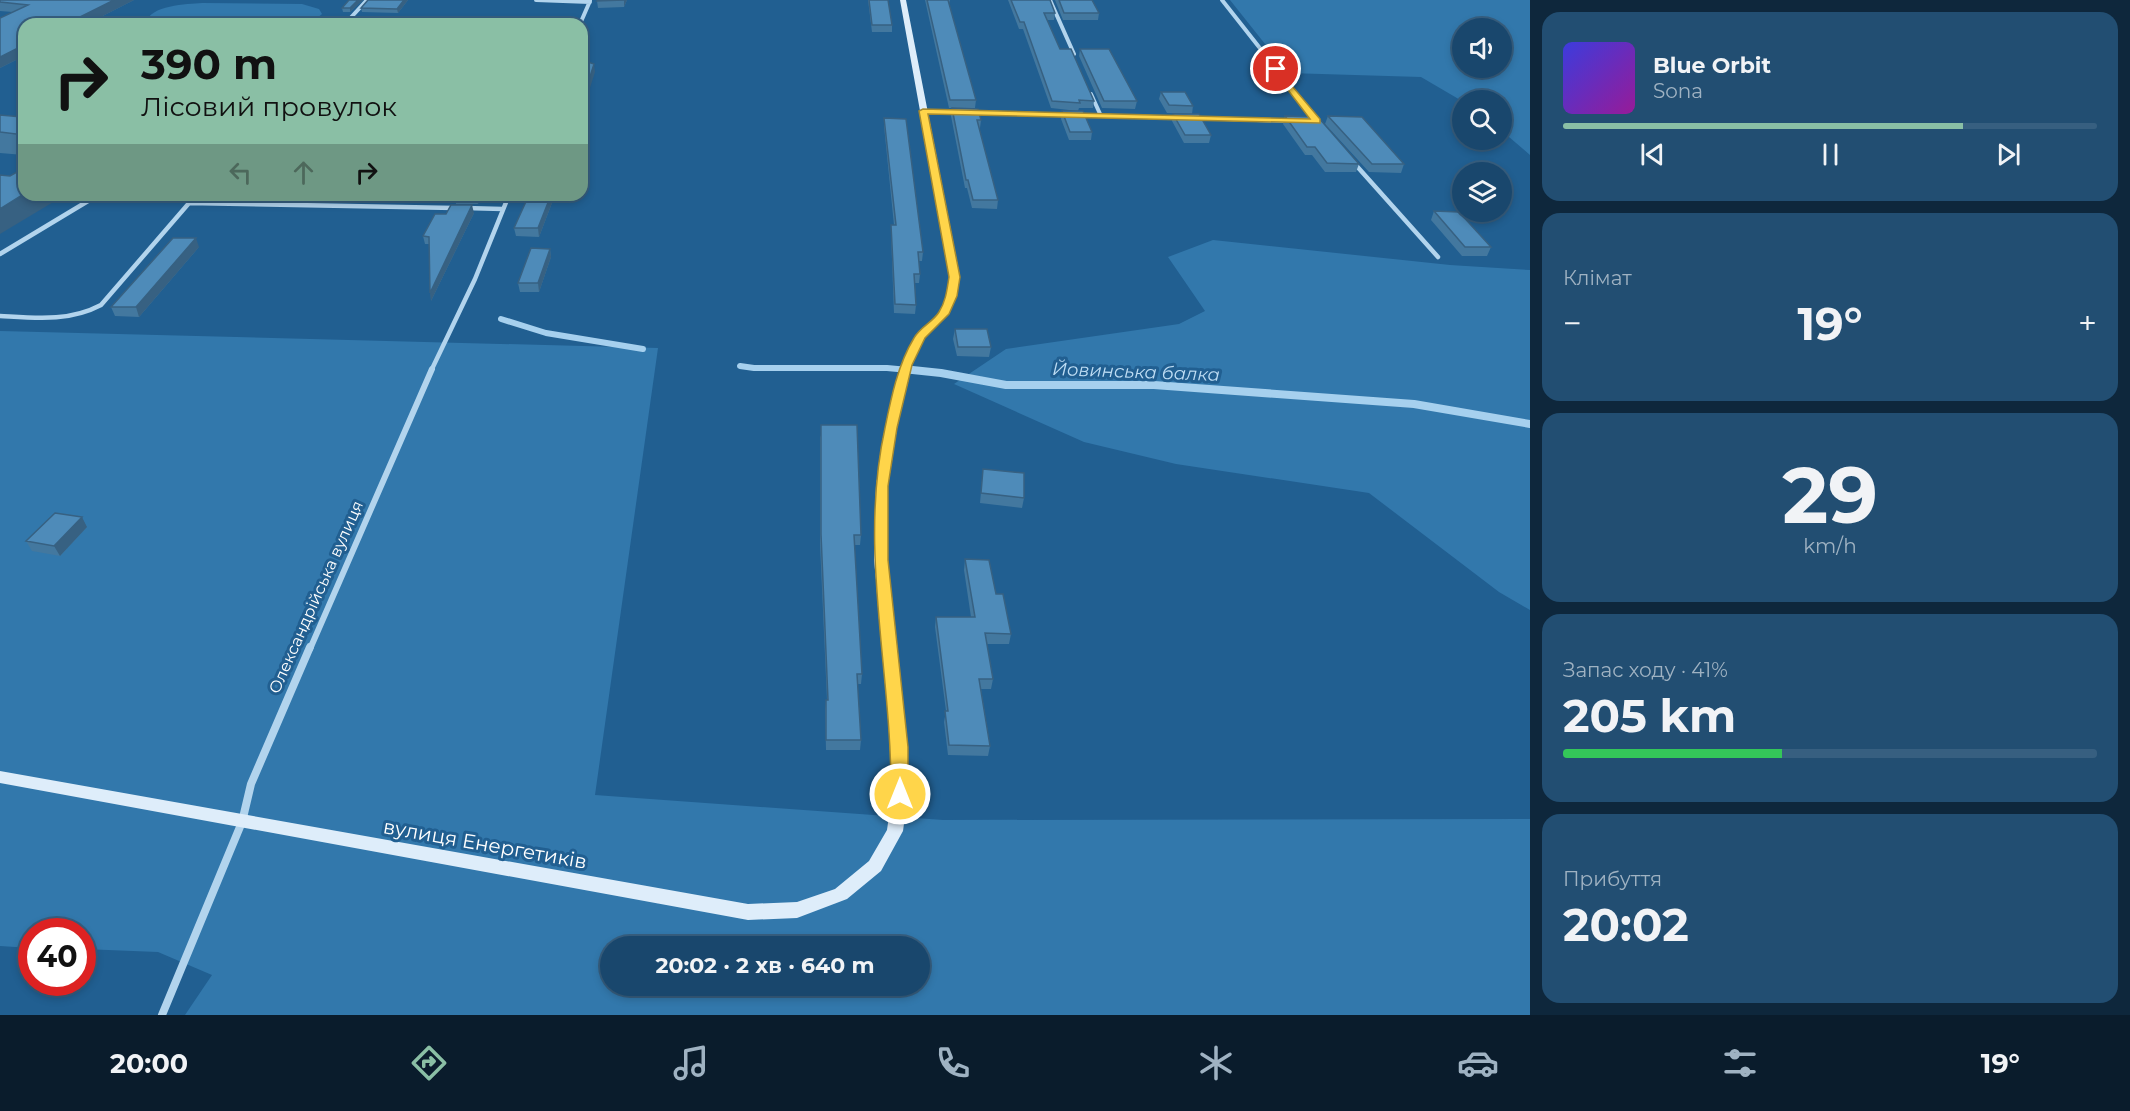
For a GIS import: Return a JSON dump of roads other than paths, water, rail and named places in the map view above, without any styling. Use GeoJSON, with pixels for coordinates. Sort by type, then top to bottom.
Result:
{"type":"FeatureCollection","features":[{"type":"Feature","properties":{"kind":"street"},"geometry":{"type":"LineString","coordinates":[[350,18],[367,0]]}},
{"type":"Feature","properties":{"kind":"street"},"geometry":{"type":"LineString","coordinates":[[536,0],[590,1],[583,18]]}},
{"type":"Feature","properties":{"kind":"street","name":"вулиця Енергетиків"},"geometry":{"type":"LineString","coordinates":[[0,777],[748,912],[797,910],[841,894],[875,866],[895,831],[900,794],[900,747],[880,560],[882,486],[891,428],[907,365],[920,337],[944,314],[955,277],[903,0]]}},
{"type":"Feature","properties":{"kind":"street"},"geometry":{"type":"LineString","coordinates":[[1050,0],[1078,63]]}},
{"type":"Feature","properties":{"kind":"street"},"geometry":{"type":"LineString","coordinates":[[1222,0],[1324,130]]}},
{"type":"Feature","properties":{"kind":"street"},"geometry":{"type":"LineString","coordinates":[[1087,84],[1101,116]]}},
{"type":"Feature","properties":{"kind":"street"},"geometry":{"type":"LineString","coordinates":[[923,111],[958,112]]}},
{"type":"Feature","properties":{"kind":"street"},"geometry":{"type":"LineString","coordinates":[[970,112],[1294,121]]}},
{"type":"Feature","properties":{"kind":"street"},"geometry":{"type":"LineString","coordinates":[[1305,121],[1317,121]]}},
{"type":"Feature","properties":{"kind":"street"},"geometry":{"type":"LineString","coordinates":[[1347,155],[1438,257]]}},
{"type":"Feature","properties":{"kind":"street"},"geometry":{"type":"LineString","coordinates":[[0,254],[88,201]]}},
{"type":"Feature","properties":{"kind":"street","name":"Олександрійська вулиця"},"geometry":{"type":"LineString","coordinates":[[162,1015],[243,822],[251,784],[447,334],[475,279],[506,201]]}},
{"type":"Feature","properties":{"kind":"street"},"geometry":{"type":"LineString","coordinates":[[0,316],[67,317],[90,312],[101,305],[189,203],[503,209]]}},
{"type":"Feature","properties":{"kind":"waterway","name":"Йовинська балка"},"geometry":{"type":"LineString","coordinates":[[501,319],[546,333],[643,349]]}},
{"type":"Feature","properties":{"kind":"waterway","name":"Йовинська балка"},"geometry":{"type":"LineString","coordinates":[[740,366],[754,368],[887,368],[919,371]]}},
{"type":"Feature","properties":{"kind":"waterway","name":"Йовинська балка"},"geometry":{"type":"LineString","coordinates":[[903,369],[941,373],[1006,385],[1154,385],[1414,404],[1530,424]]}}]}
